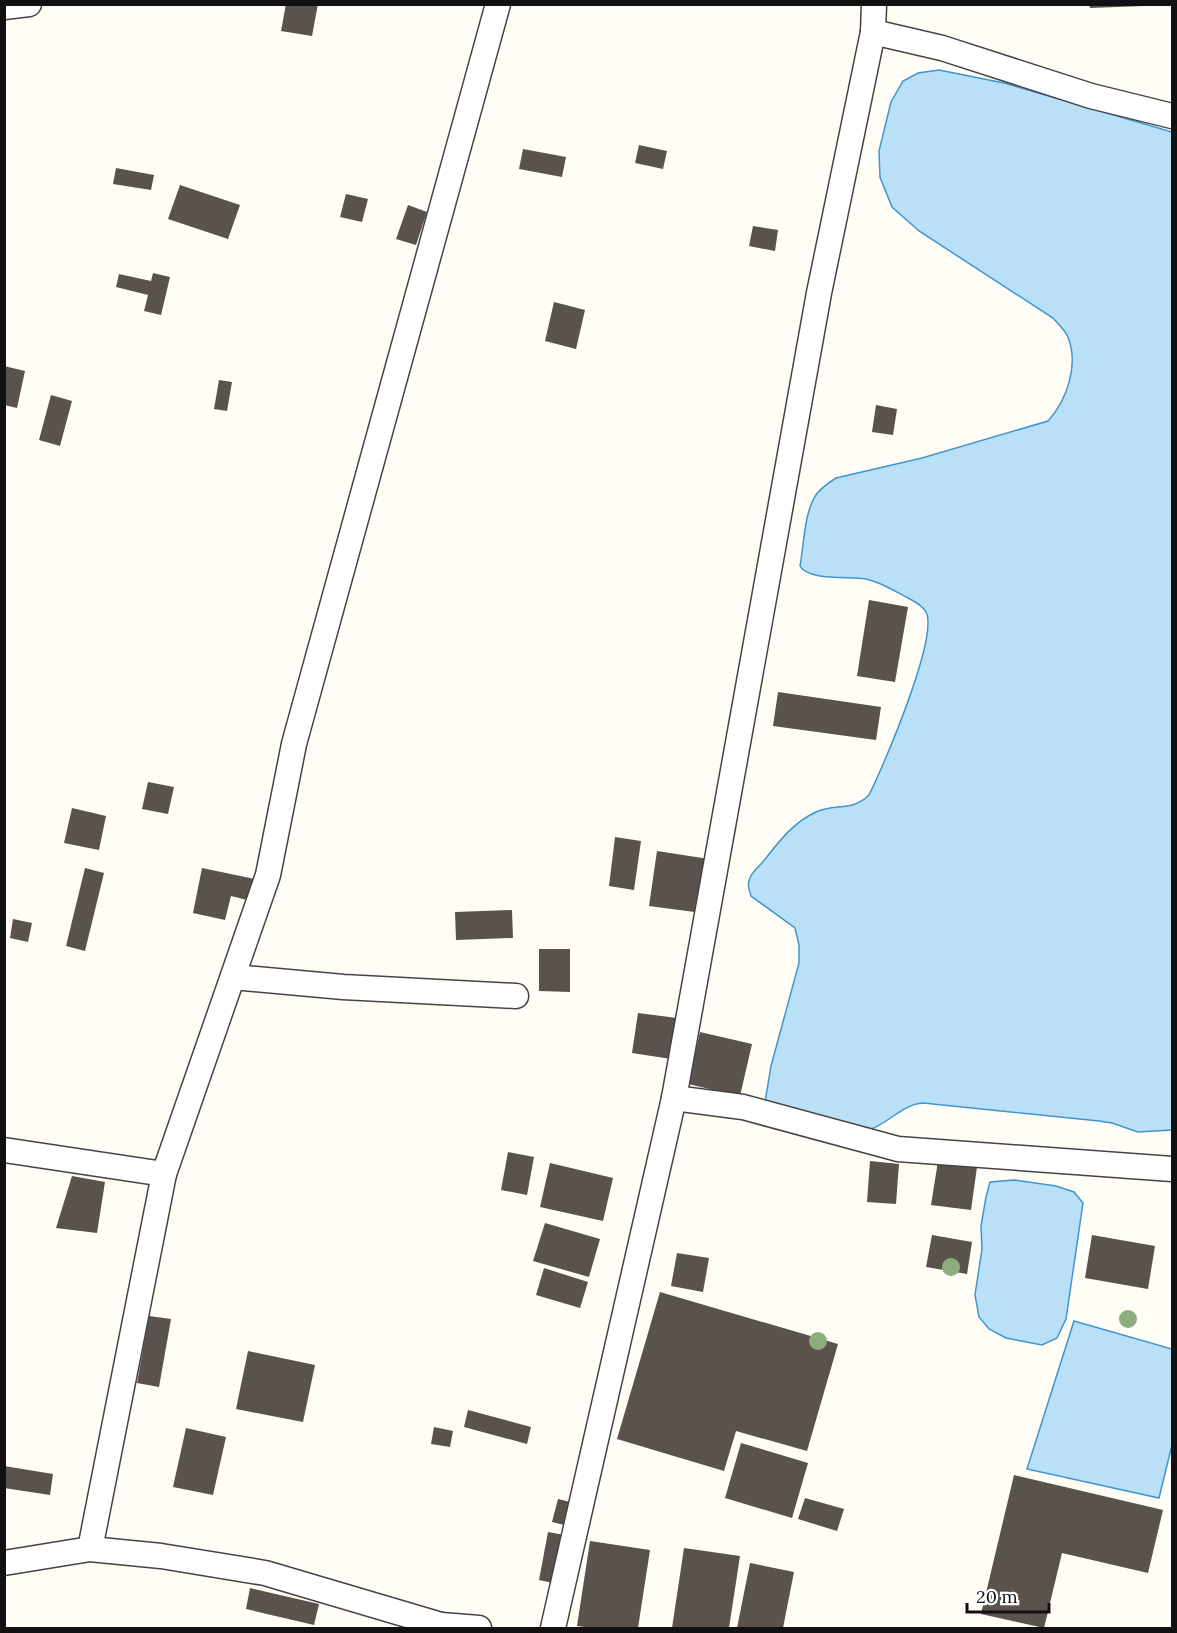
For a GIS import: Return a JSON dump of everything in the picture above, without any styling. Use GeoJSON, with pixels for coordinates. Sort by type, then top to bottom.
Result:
{"type":"FeatureCollection","features":[{"type":"Feature","properties":{"kind":"street"},"geometry":{"type":"LineString","coordinates":[[4,7],[29,4]]}},
{"type":"Feature","properties":{"kind":"street"},"geometry":{"type":"LineString","coordinates":[[90,1549],[164,1174],[267,875],[294,744],[498,4]]}},
{"type":"Feature","properties":{"kind":"street"},"geometry":{"type":"LineString","coordinates":[[553,1629],[674,1098],[819,293],[873,32],[874,4]]}},
{"type":"Feature","properties":{"kind":"street"},"geometry":{"type":"LineString","coordinates":[[873,32],[942,48],[1080,93],[1173,116]]}},
{"type":"Feature","properties":{"kind":"street"},"geometry":{"type":"LineString","coordinates":[[233,977],[343,987],[516,996]]}},
{"type":"Feature","properties":{"kind":"street"},"geometry":{"type":"LineString","coordinates":[[674,1098],[743,1107],[898,1149],[1173,1169]]}},
{"type":"Feature","properties":{"kind":"street"},"geometry":{"type":"LineString","coordinates":[[4,1150],[164,1174]]}},
{"type":"Feature","properties":{"kind":"street"},"geometry":{"type":"LineString","coordinates":[[4,1563],[90,1549],[161,1556],[266,1573],[441,1627],[478,1629]]}},
{"type":"Feature","properties":{"kind":"water"},"geometry":{"type":"Polygon","coordinates":[[[939,70],[1004,83],[1172,132],[1172,1130],[1138,1132],[1099,1121],[923,1103],[908,1107],[866,1131],[765,1102],[771,1066],[799,963],[799,945],[795,928],[751,896],[749,880],[780,841],[807,817],[823,809],[856,804],[869,795],[908,702],[925,647],[928,626],[926,612],[922,607],[882,584],[866,579],[820,576],[804,571],[800,566],[806,522],[811,505],[818,492],[836,478],[922,458],[1048,421],[1066,393],[1072,370],[1068,337],[1053,318],[919,231],[892,207],[880,177],[879,151],[891,102],[903,81],[918,73],[939,70]]]}},
{"type":"Feature","properties":{"kind":"water"},"geometry":{"type":"Polygon","coordinates":[[[1014,1180],[1056,1186],[1074,1192],[1083,1203],[1066,1319],[1057,1338],[1042,1345],[1006,1338],[989,1329],[979,1317],[975,1295],[982,1249],[981,1226],[990,1182],[1014,1180]]]}},
{"type":"Feature","properties":{"kind":"water"},"geometry":{"type":"Polygon","coordinates":[[[1074,1321],[1172,1349],[1172,1445],[1159,1498],[1027,1469],[1074,1321]]]}},
{"type":"Feature","properties":{"kind":"building"},"geometry":{"type":"Polygon","coordinates":[[[286,4],[318,4],[312,36],[281,31],[286,4]]]}},
{"type":"Feature","properties":{"kind":"building"},"geometry":{"type":"Polygon","coordinates":[[[1089,4],[1144,4],[1144,6],[1090,8],[1089,4]]]}},
{"type":"Feature","properties":{"kind":"building"},"geometry":{"type":"Polygon","coordinates":[[[639,145],[667,151],[663,169],[635,163],[639,145]]]}},
{"type":"Feature","properties":{"kind":"building"},"geometry":{"type":"Polygon","coordinates":[[[523,149],[566,157],[562,177],[519,169],[523,149]]]}},
{"type":"Feature","properties":{"kind":"building"},"geometry":{"type":"Polygon","coordinates":[[[116,168],[154,175],[151,190],[113,184],[116,168]]]}},
{"type":"Feature","properties":{"kind":"building"},"geometry":{"type":"Polygon","coordinates":[[[180,185],[240,205],[228,239],[168,219],[180,185]]]}},
{"type":"Feature","properties":{"kind":"building"},"geometry":{"type":"Polygon","coordinates":[[[346,194],[368,199],[362,222],[340,217],[346,194]]]}},
{"type":"Feature","properties":{"kind":"building"},"geometry":{"type":"Polygon","coordinates":[[[408,205],[427,212],[416,245],[396,239],[408,205]]]}},
{"type":"Feature","properties":{"kind":"building"},"geometry":{"type":"Polygon","coordinates":[[[753,226],[778,230],[775,251],[749,246],[753,226]]]}},
{"type":"Feature","properties":{"kind":"building"},"geometry":{"type":"Polygon","coordinates":[[[153,273],[170,277],[161,315],[144,311],[148,295],[116,287],[119,274],[151,281],[153,273]]]}},
{"type":"Feature","properties":{"kind":"building"},"geometry":{"type":"Polygon","coordinates":[[[554,302],[585,310],[576,349],[545,341],[554,302]]]}},
{"type":"Feature","properties":{"kind":"building"},"geometry":{"type":"Polygon","coordinates":[[[4,366],[25,371],[17,408],[4,405],[4,366]]]}},
{"type":"Feature","properties":{"kind":"building"},"geometry":{"type":"Polygon","coordinates":[[[219,380],[232,382],[227,411],[214,409],[219,380]]]}},
{"type":"Feature","properties":{"kind":"building"},"geometry":{"type":"Polygon","coordinates":[[[51,395],[72,401],[60,446],[39,440],[51,395]]]}},
{"type":"Feature","properties":{"kind":"building"},"geometry":{"type":"Polygon","coordinates":[[[876,405],[897,409],[893,435],[872,432],[876,405]]]}},
{"type":"Feature","properties":{"kind":"building"},"geometry":{"type":"Polygon","coordinates":[[[869,600],[908,607],[895,682],[857,676],[869,600]]]}},
{"type":"Feature","properties":{"kind":"building"},"geometry":{"type":"Polygon","coordinates":[[[778,692],[881,707],[876,740],[773,726],[778,692]]]}},
{"type":"Feature","properties":{"kind":"building"},"geometry":{"type":"Polygon","coordinates":[[[148,782],[174,787],[168,814],[142,809],[148,782]]]}},
{"type":"Feature","properties":{"kind":"building"},"geometry":{"type":"Polygon","coordinates":[[[72,808],[106,816],[99,850],[64,843],[72,808]]]}},
{"type":"Feature","properties":{"kind":"building"},"geometry":{"type":"Polygon","coordinates":[[[615,837],[641,841],[634,890],[609,886],[615,837]]]}},
{"type":"Feature","properties":{"kind":"building"},"geometry":{"type":"Polygon","coordinates":[[[657,851],[709,859],[702,913],[649,906],[657,851]]]}},
{"type":"Feature","properties":{"kind":"building"},"geometry":{"type":"Polygon","coordinates":[[[85,868],[104,873],[85,951],[66,946],[85,868]]]}},
{"type":"Feature","properties":{"kind":"building"},"geometry":{"type":"Polygon","coordinates":[[[202,868],[260,880],[255,902],[231,896],[225,920],[193,913],[202,868]]]}},
{"type":"Feature","properties":{"kind":"building"},"geometry":{"type":"Polygon","coordinates":[[[512,910],[513,938],[456,940],[455,912],[512,910]]]}},
{"type":"Feature","properties":{"kind":"building"},"geometry":{"type":"Polygon","coordinates":[[[13,919],[32,923],[28,942],[10,938],[13,919]]]}},
{"type":"Feature","properties":{"kind":"building"},"geometry":{"type":"Polygon","coordinates":[[[539,949],[570,949],[570,992],[539,991],[539,949]]]}},
{"type":"Feature","properties":{"kind":"building"},"geometry":{"type":"Polygon","coordinates":[[[638,1013],[677,1018],[671,1059],[632,1053],[638,1013]]]}},
{"type":"Feature","properties":{"kind":"building"},"geometry":{"type":"Polygon","coordinates":[[[700,1032],[752,1044],[740,1096],[688,1084],[700,1032]]]}},
{"type":"Feature","properties":{"kind":"building"},"geometry":{"type":"Polygon","coordinates":[[[508,1152],[534,1157],[527,1195],[501,1190],[508,1152]]]}},
{"type":"Feature","properties":{"kind":"building"},"geometry":{"type":"Polygon","coordinates":[[[870,1161],[899,1164],[896,1204],[867,1202],[870,1161]]]}},
{"type":"Feature","properties":{"kind":"building"},"geometry":{"type":"Polygon","coordinates":[[[938,1161],[977,1167],[971,1210],[931,1205],[938,1161]]]}},
{"type":"Feature","properties":{"kind":"building"},"geometry":{"type":"Polygon","coordinates":[[[550,1163],[613,1178],[603,1221],[540,1207],[550,1163]]]}},
{"type":"Feature","properties":{"kind":"building"},"geometry":{"type":"Polygon","coordinates":[[[72,1176],[105,1182],[97,1233],[56,1228],[72,1176]]]}},
{"type":"Feature","properties":{"kind":"building"},"geometry":{"type":"Polygon","coordinates":[[[545,1223],[600,1239],[589,1277],[533,1261],[545,1223]]]}},
{"type":"Feature","properties":{"kind":"building"},"geometry":{"type":"Polygon","coordinates":[[[932,1235],[972,1242],[967,1274],[926,1267],[932,1235]]]}},
{"type":"Feature","properties":{"kind":"building"},"geometry":{"type":"Polygon","coordinates":[[[1092,1235],[1155,1246],[1148,1289],[1085,1278],[1092,1235]]]}},
{"type":"Feature","properties":{"kind":"building"},"geometry":{"type":"Polygon","coordinates":[[[677,1253],[709,1258],[703,1292],[671,1286],[677,1253]]]}},
{"type":"Feature","properties":{"kind":"building"},"geometry":{"type":"Polygon","coordinates":[[[544,1268],[588,1282],[580,1308],[536,1295],[544,1268]]]}},
{"type":"Feature","properties":{"kind":"building"},"geometry":{"type":"Polygon","coordinates":[[[660,1292],[838,1344],[807,1451],[736,1431],[724,1471],[617,1439],[660,1292]]]}},
{"type":"Feature","properties":{"kind":"building"},"geometry":{"type":"Polygon","coordinates":[[[149,1316],[171,1319],[159,1387],[137,1383],[149,1316]]]}},
{"type":"Feature","properties":{"kind":"building"},"geometry":{"type":"Polygon","coordinates":[[[248,1351],[315,1365],[303,1422],[236,1409],[248,1351]]]}},
{"type":"Feature","properties":{"kind":"building"},"geometry":{"type":"Polygon","coordinates":[[[468,1410],[531,1427],[527,1444],[464,1427],[468,1410]]]}},
{"type":"Feature","properties":{"kind":"building"},"geometry":{"type":"Polygon","coordinates":[[[434,1427],[453,1431],[450,1447],[431,1444],[434,1427]]]}},
{"type":"Feature","properties":{"kind":"building"},"geometry":{"type":"Polygon","coordinates":[[[186,1428],[226,1437],[213,1495],[173,1487],[186,1428]]]}},
{"type":"Feature","properties":{"kind":"building"},"geometry":{"type":"Polygon","coordinates":[[[741,1443],[808,1463],[792,1518],[725,1498],[741,1443]]]}},
{"type":"Feature","properties":{"kind":"building"},"geometry":{"type":"Polygon","coordinates":[[[4,1466],[53,1474],[50,1495],[4,1488],[4,1466]]]}},
{"type":"Feature","properties":{"kind":"building"},"geometry":{"type":"Polygon","coordinates":[[[1014,1475],[1163,1510],[1148,1573],[1062,1553],[1044,1628],[981,1614],[1014,1475]]]}},
{"type":"Feature","properties":{"kind":"building"},"geometry":{"type":"Polygon","coordinates":[[[805,1498],[844,1509],[837,1531],[798,1519],[805,1498]]]}},
{"type":"Feature","properties":{"kind":"building"},"geometry":{"type":"Polygon","coordinates":[[[558,1499],[590,1507],[585,1530],[552,1522],[558,1499]]]}},
{"type":"Feature","properties":{"kind":"building"},"geometry":{"type":"Polygon","coordinates":[[[548,1532],[581,1538],[572,1587],[539,1580],[548,1532]]]}},
{"type":"Feature","properties":{"kind":"building"},"geometry":{"type":"Polygon","coordinates":[[[590,1541],[650,1550],[638,1628],[577,1626],[590,1541]]]}},
{"type":"Feature","properties":{"kind":"building"},"geometry":{"type":"Polygon","coordinates":[[[684,1548],[740,1556],[729,1628],[672,1628],[684,1548]]]}},
{"type":"Feature","properties":{"kind":"building"},"geometry":{"type":"Polygon","coordinates":[[[750,1563],[794,1572],[783,1628],[737,1628],[750,1563]]]}},
{"type":"Feature","properties":{"kind":"building"},"geometry":{"type":"Polygon","coordinates":[[[250,1588],[319,1604],[314,1625],[246,1609],[250,1588]]]}}]}
